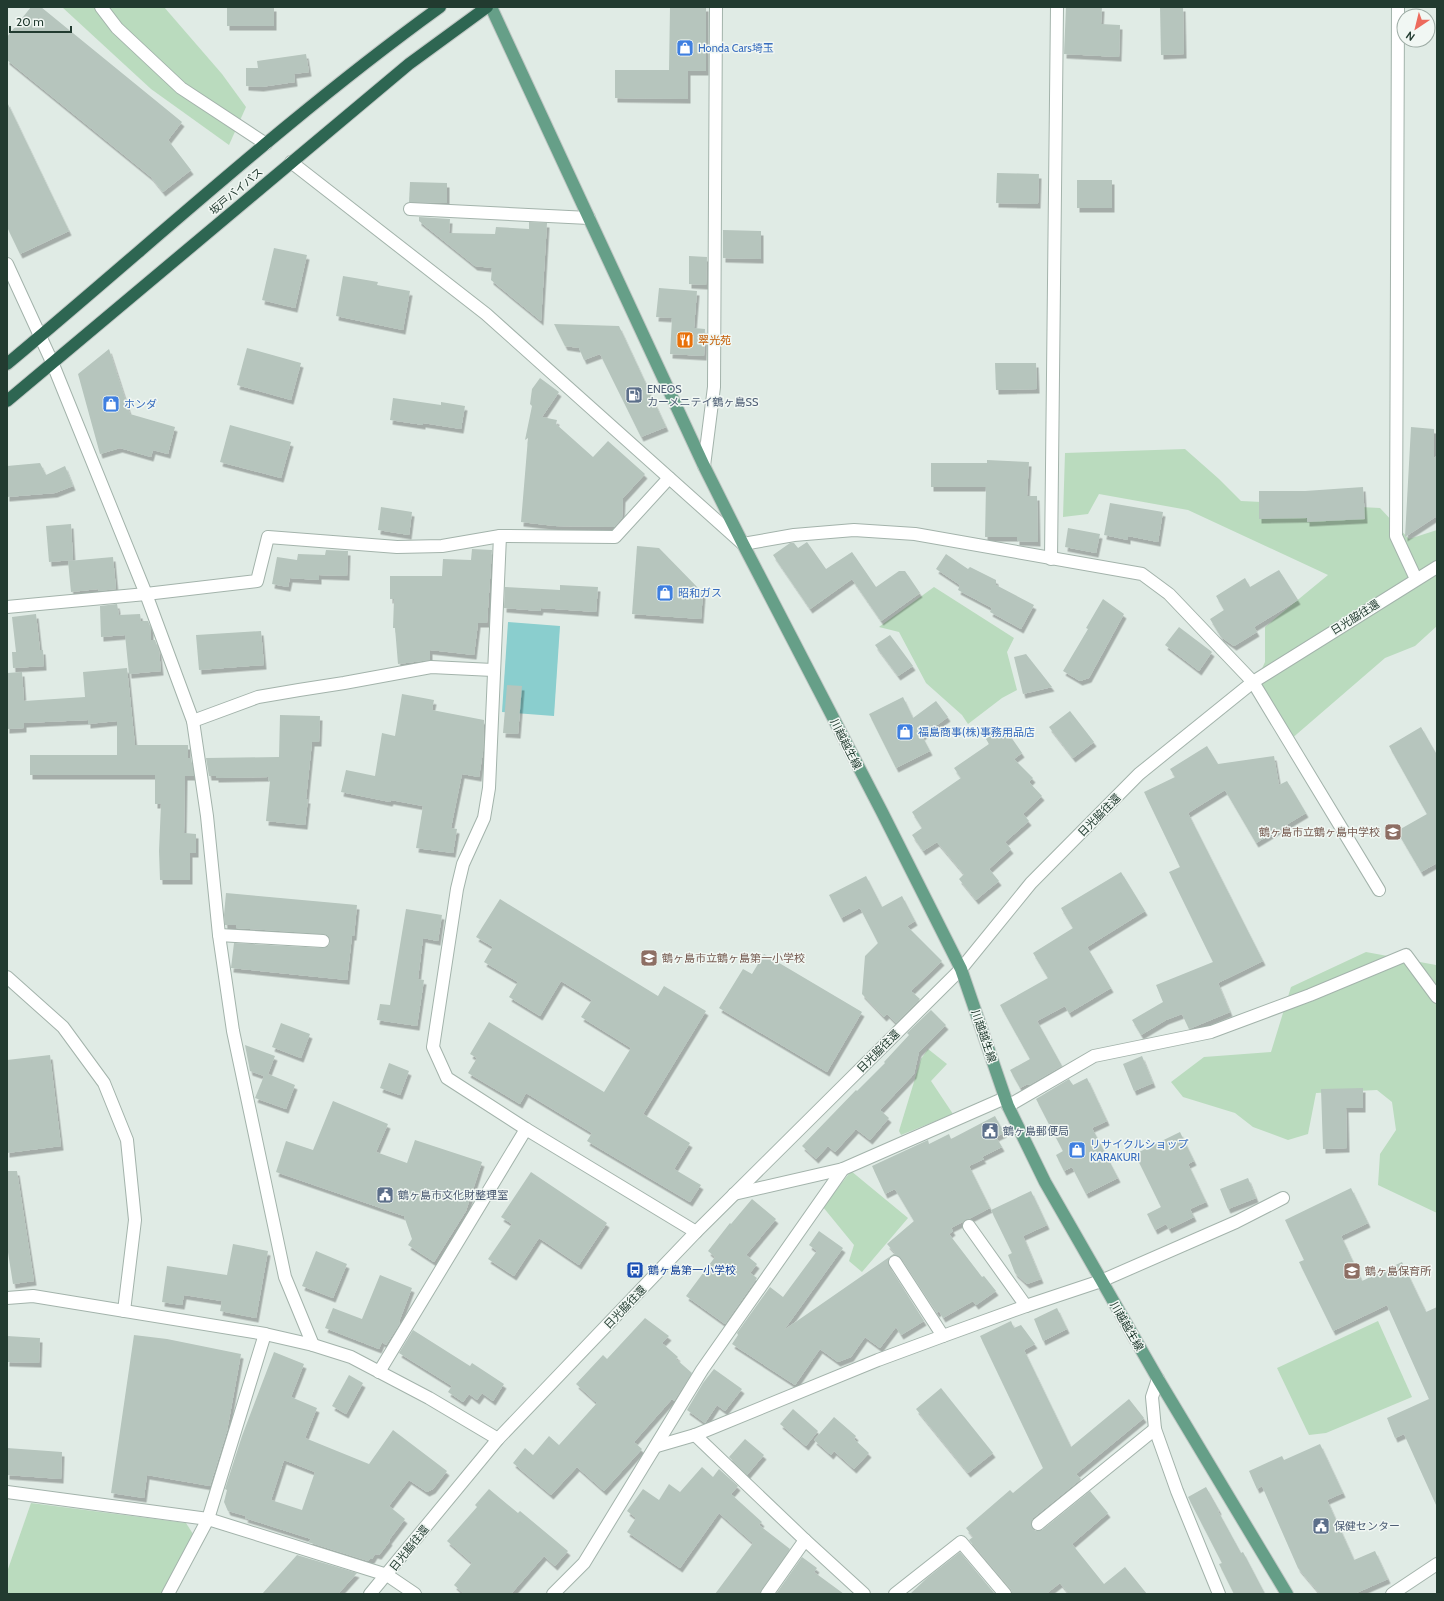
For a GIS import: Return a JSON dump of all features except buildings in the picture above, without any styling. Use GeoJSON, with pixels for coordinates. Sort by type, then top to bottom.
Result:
{"type":"FeatureCollection","features":[{"type":"Feature","properties":{"kind":"highway","name":"坂戸バイパス"},"geometry":{"type":"LineString","coordinates":[[7,364],[266,144],[394,40],[440,7]]}},
{"type":"Feature","properties":{"kind":"highway","name":"坂戸バイパス"},"geometry":{"type":"LineString","coordinates":[[7,401],[409,64],[487,7]]}},
{"type":"Feature","properties":{"kind":"main road","name":"川越越生線"},"geometry":{"type":"LineString","coordinates":[[491,7],[704,466],[961,969],[1007,1102],[1045,1182],[1158,1379],[1287,1594]]}},
{"type":"Feature","properties":{"kind":"street"},"geometry":{"type":"LineString","coordinates":[[101,7],[117,28],[181,88],[266,144]]}},
{"type":"Feature","properties":{"kind":"street"},"geometry":{"type":"LineString","coordinates":[[704,466],[714,387],[716,7]]}},
{"type":"Feature","properties":{"kind":"street"},"geometry":{"type":"LineString","coordinates":[[1051,559],[1057,7]]}},
{"type":"Feature","properties":{"kind":"street"},"geometry":{"type":"LineString","coordinates":[[1398,7],[1396,536],[1416,579]]}},
{"type":"Feature","properties":{"kind":"street"},"geometry":{"type":"LineString","coordinates":[[291,162],[486,314],[743,544],[794,535],[854,530],[915,534],[1142,574],[1169,594],[1253,682],[1379,890]]}},
{"type":"Feature","properties":{"kind":"street"},"geometry":{"type":"LineString","coordinates":[[410,210],[589,218]]}},
{"type":"Feature","properties":{"kind":"street"},"geometry":{"type":"LineString","coordinates":[[7,264],[52,362],[146,594],[193,721],[207,816],[219,935],[233,1031],[286,1277],[313,1345]]}},
{"type":"Feature","properties":{"kind":"street"},"geometry":{"type":"LineString","coordinates":[[7,607],[257,582],[268,537],[397,547],[442,546],[500,536],[614,537],[668,478]]}},
{"type":"Feature","properties":{"kind":"street"},"geometry":{"type":"LineString","coordinates":[[500,536],[489,788],[484,818],[463,864],[457,889],[433,1047],[447,1078],[526,1129],[696,1232]]}},
{"type":"Feature","properties":{"kind":"street","name":"日光脇往還"},"geometry":{"type":"LineString","coordinates":[[370,1594],[498,1439],[696,1232],[961,969],[1031,883],[1139,774],[1253,682],[1437,567]]}},
{"type":"Feature","properties":{"kind":"street"},"geometry":{"type":"LineString","coordinates":[[193,721],[258,698],[431,667],[493,670]]}},
{"type":"Feature","properties":{"kind":"street"},"geometry":{"type":"LineString","coordinates":[[219,935],[323,941]]}},
{"type":"Feature","properties":{"kind":"street"},"geometry":{"type":"LineString","coordinates":[[734,1194],[843,1169],[1007,1102],[1094,1056],[1211,1032],[1310,995],[1406,955],[1437,997]]}},
{"type":"Feature","properties":{"kind":"street"},"geometry":{"type":"LineString","coordinates":[[7,977],[63,1027],[104,1082],[127,1140],[135,1220],[124,1311]]}},
{"type":"Feature","properties":{"kind":"street"},"geometry":{"type":"LineString","coordinates":[[379,1372],[526,1129]]}},
{"type":"Feature","properties":{"kind":"street"},"geometry":{"type":"LineString","coordinates":[[553,1594],[584,1563],[657,1446],[702,1370],[843,1169]]}},
{"type":"Feature","properties":{"kind":"street"},"geometry":{"type":"LineString","coordinates":[[657,1446],[695,1435],[872,1363],[943,1336],[1101,1281],[1236,1222],[1283,1198]]}},
{"type":"Feature","properties":{"kind":"street"},"geometry":{"type":"LineString","coordinates":[[970,1226],[1026,1306]]}},
{"type":"Feature","properties":{"kind":"street"},"geometry":{"type":"LineString","coordinates":[[895,1262],[943,1336]]}},
{"type":"Feature","properties":{"kind":"street"},"geometry":{"type":"LineString","coordinates":[[7,1298],[32,1296],[265,1334],[313,1345],[351,1357],[429,1398],[498,1439]]}},
{"type":"Feature","properties":{"kind":"street"},"geometry":{"type":"LineString","coordinates":[[168,1594],[208,1519],[265,1334]]}},
{"type":"Feature","properties":{"kind":"street"},"geometry":{"type":"LineString","coordinates":[[1158,1379],[1152,1397],[1155,1429],[1176,1491],[1219,1594]]}},
{"type":"Feature","properties":{"kind":"street"},"geometry":{"type":"LineString","coordinates":[[1038,1524],[1155,1429]]}},
{"type":"Feature","properties":{"kind":"street"},"geometry":{"type":"LineString","coordinates":[[695,1435],[864,1594]]}},
{"type":"Feature","properties":{"kind":"street"},"geometry":{"type":"LineString","coordinates":[[7,1492],[208,1519],[387,1575],[415,1594]]}},
{"type":"Feature","properties":{"kind":"street"},"geometry":{"type":"LineString","coordinates":[[767,1594],[805,1540]]}},
{"type":"Feature","properties":{"kind":"street"},"geometry":{"type":"LineString","coordinates":[[895,1594],[961,1542],[1005,1594]]}},
{"type":"Feature","properties":{"kind":"street"},"geometry":{"type":"LineString","coordinates":[[1392,1594],[1437,1564]]}},
{"type":"Feature","properties":{"kind":"green space"},"geometry":{"type":"Polygon","coordinates":[[[62,7],[164,7],[222,74],[246,107],[229,145],[151,89],[62,7]]]}},
{"type":"Feature","properties":{"kind":"green space"},"geometry":{"type":"Polygon","coordinates":[[[1185,449],[1241,501],[1380,508],[1409,539],[1437,530],[1437,626],[1415,646],[1385,658],[1290,740],[1252,690],[1265,662],[1265,627],[1328,575],[1188,510],[1099,494],[1088,514],[1063,517],[1065,453],[1185,449]]]}},
{"type":"Feature","properties":{"kind":"green space"},"geometry":{"type":"Polygon","coordinates":[[[934,587],[1014,638],[1007,652],[1017,690],[1002,698],[968,724],[962,715],[926,683],[899,632],[879,627],[934,587]]]}},
{"type":"Feature","properties":{"kind":"green space"},"geometry":{"type":"Polygon","coordinates":[[[1366,952],[1436,965],[1437,967],[1437,1213],[1378,1185],[1380,1154],[1396,1130],[1392,1102],[1377,1090],[1316,1093],[1308,1134],[1288,1140],[1253,1127],[1235,1113],[1183,1097],[1171,1082],[1204,1057],[1271,1052],[1291,987],[1366,952]]]}},
{"type":"Feature","properties":{"kind":"green space"},"geometry":{"type":"Polygon","coordinates":[[[928,1049],[947,1064],[931,1081],[953,1114],[901,1135],[899,1131],[921,1059],[928,1049]]]}},
{"type":"Feature","properties":{"kind":"green space"},"geometry":{"type":"Polygon","coordinates":[[[851,1171],[908,1218],[862,1272],[849,1261],[854,1245],[823,1207],[851,1171]]]}},
{"type":"Feature","properties":{"kind":"green space"},"geometry":{"type":"Polygon","coordinates":[[[1378,1321],[1412,1397],[1326,1433],[1309,1435],[1277,1368],[1378,1321]]]}},
{"type":"Feature","properties":{"kind":"green space"},"geometry":{"type":"Polygon","coordinates":[[[31,1503],[186,1523],[193,1534],[161,1594],[7,1594],[7,1572],[31,1503]]]}},
{"type":"Feature","properties":{"kind":"water"},"geometry":{"type":"Polygon","coordinates":[[[508,622],[560,626],[554,716],[502,712],[508,622]]]}},
{"type":"Feature","properties":{"kind":"place","name":"Honda Cars埼玉"},"geometry":{"type":"Point","coordinates":[685,48]}},
{"type":"Feature","properties":{"kind":"place","name":"翠光苑"},"geometry":{"type":"Point","coordinates":[685,340]}},
{"type":"Feature","properties":{"kind":"place","name":"ENEOS カーメニテイ鶴ヶ島SS"},"geometry":{"type":"Point","coordinates":[634,395]}},
{"type":"Feature","properties":{"kind":"place","name":"ホンダ"},"geometry":{"type":"Point","coordinates":[111,404]}},
{"type":"Feature","properties":{"kind":"place","name":"昭和ガス"},"geometry":{"type":"Point","coordinates":[665,593]}},
{"type":"Feature","properties":{"kind":"place","name":"福島商事(株)事務用品店"},"geometry":{"type":"Point","coordinates":[905,732]}},
{"type":"Feature","properties":{"kind":"place","name":"鶴ヶ島市立鶴ヶ島中学校"},"geometry":{"type":"Point","coordinates":[1393,832]}},
{"type":"Feature","properties":{"kind":"place","name":"鶴ヶ島市立鶴ヶ島第一小学校"},"geometry":{"type":"Point","coordinates":[649,958]}},
{"type":"Feature","properties":{"kind":"place","name":"鶴ヶ島郵便局"},"geometry":{"type":"Point","coordinates":[990,1131]}},
{"type":"Feature","properties":{"kind":"place","name":"リサイクルショップ KARAKURI"},"geometry":{"type":"Point","coordinates":[1077,1150]}},
{"type":"Feature","properties":{"kind":"place","name":"鶴ヶ島市文化財整理室"},"geometry":{"type":"Point","coordinates":[385,1195]}},
{"type":"Feature","properties":{"kind":"place","name":"鶴ヶ島第一小学校"},"geometry":{"type":"Point","coordinates":[635,1270]}},
{"type":"Feature","properties":{"kind":"place","name":"鶴ヶ島保育所"},"geometry":{"type":"Point","coordinates":[1352,1271]}},
{"type":"Feature","properties":{"kind":"place","name":"保健センター"},"geometry":{"type":"Point","coordinates":[1321,1526]}}]}
